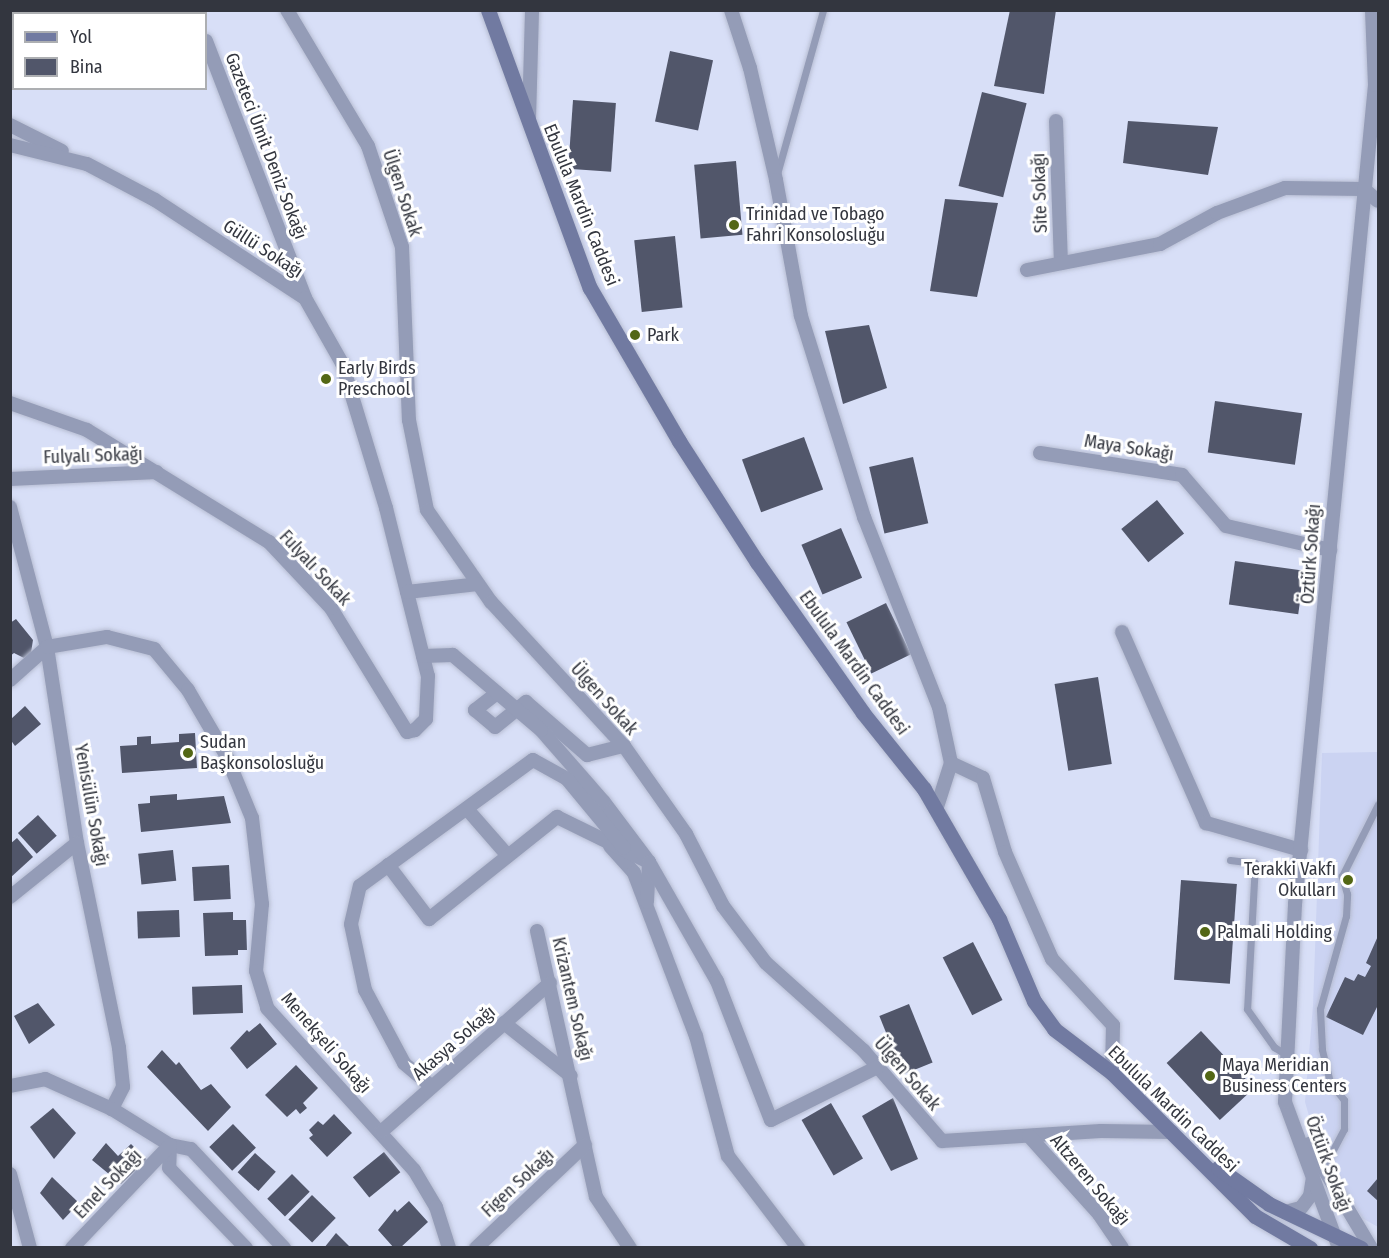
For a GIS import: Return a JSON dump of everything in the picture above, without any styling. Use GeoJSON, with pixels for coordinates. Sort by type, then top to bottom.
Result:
{"type":"FeatureCollection","features":[{"type":"Feature","properties":{"kind":"street","name":"Ülgen Sokak"},"geometry":{"type":"LineString","coordinates":[[287,10],[368,146],[402,247],[409,420],[427,510],[478,584],[624,746],[686,834],[723,906],[766,963],[878,1067],[942,1141],[1172,1132]]}},
{"type":"Feature","properties":{"kind":"street","name":"Ebulula Mardin Caddesi"},"geometry":{"type":"LineString","coordinates":[[488,10],[529,127],[590,288],[679,441],[777,590],[936,810],[999,920],[1034,1002],[1054,1029],[1112,1073],[1255,1216],[1311,1248]]}},
{"type":"Feature","properties":{"kind":"street"},"geometry":{"type":"LineString","coordinates":[[529,127],[532,10]]}},
{"type":"Feature","properties":{"kind":"street"},"geometry":{"type":"LineString","coordinates":[[731,10],[750,68],[776,180],[801,316],[864,517],[939,707],[951,763],[936,810]]}},
{"type":"Feature","properties":{"kind":"street","name":"Öztürk Sokağı"},"geometry":{"type":"LineString","coordinates":[[1338,1243],[1318,1172],[1286,1102],[1300,850],[1375,85],[1371,10]]}},
{"type":"Feature","properties":{"kind":"street","name":"Gazeteci Ümit Deniz Sokağı"},"geometry":{"type":"LineString","coordinates":[[207,44],[305,298]]}},
{"type":"Feature","properties":{"kind":"street","name":"Site Sokağı"},"geometry":{"type":"LineString","coordinates":[[1056,121],[1061,263]]}},
{"type":"Feature","properties":{"kind":"street","name":"Güllü Sokağı"},"geometry":{"type":"LineString","coordinates":[[10,125],[155,200],[305,298],[342,363],[407,592],[428,676]]}},
{"type":"Feature","properties":{"kind":"street","name":"Güllü Sokağı"},"geometry":{"type":"LineString","coordinates":[[10,145],[87,164]]}},
{"type":"Feature","properties":{"kind":"street"},"geometry":{"type":"LineString","coordinates":[[1027,270],[1160,244],[1217,213],[1285,188],[1364,189],[1378,201]]}},
{"type":"Feature","properties":{"kind":"street","name":"Fulyalı Sokağı"},"geometry":{"type":"LineString","coordinates":[[10,403],[87,430],[157,472]]}},
{"type":"Feature","properties":{"kind":"street","name":"Maya Sokağı"},"geometry":{"type":"LineString","coordinates":[[1040,453],[1182,475],[1226,526],[1330,550]]}},
{"type":"Feature","properties":{"kind":"street","name":"Fulyalı Sokağı"},"geometry":{"type":"LineString","coordinates":[[10,479],[157,472]]}},
{"type":"Feature","properties":{"kind":"street","name":"Fulyalı Sokak"},"geometry":{"type":"LineString","coordinates":[[157,472],[277,550],[331,608],[407,732],[415,730],[426,719],[428,676]]}},
{"type":"Feature","properties":{"kind":"street","name":"Yenisülün Sokağı"},"geometry":{"type":"LineString","coordinates":[[10,507],[47,647],[77,843],[119,1048],[123,1086],[112,1108]]}},
{"type":"Feature","properties":{"kind":"street"},"geometry":{"type":"LineString","coordinates":[[407,592],[478,584]]}},
{"type":"Feature","properties":{"kind":"street"},"geometry":{"type":"LineString","coordinates":[[1122,632],[1206,823],[1300,850]]}},
{"type":"Feature","properties":{"kind":"street","name":"Menekşeli Sokağı"},"geometry":{"type":"LineString","coordinates":[[47,647],[106,637],[154,649],[188,690],[226,755],[252,818],[262,904],[256,971],[267,1008],[382,1131],[414,1170],[436,1207],[449,1248]]}},
{"type":"Feature","properties":{"kind":"street"},"geometry":{"type":"LineString","coordinates":[[10,680],[47,647]]}},
{"type":"Feature","properties":{"kind":"street"},"geometry":{"type":"LineString","coordinates":[[423,656],[453,655],[541,730],[603,801],[649,862],[717,981],[771,1120],[878,1067]]}},
{"type":"Feature","properties":{"kind":"street"},"geometry":{"type":"LineString","coordinates":[[497,693],[475,710],[495,728],[526,702],[588,755],[624,746]]}},
{"type":"Feature","properties":{"kind":"street"},"geometry":{"type":"LineString","coordinates":[[431,1086],[404,1062],[365,990],[351,924],[360,886],[533,760],[567,779],[627,851]]}},
{"type":"Feature","properties":{"kind":"street"},"geometry":{"type":"LineString","coordinates":[[951,763],[983,778],[1005,852],[1052,959],[1113,1025],[1112,1073]]}},
{"type":"Feature","properties":{"kind":"street"},"geometry":{"type":"LineString","coordinates":[[467,809],[508,856]]}},
{"type":"Feature","properties":{"kind":"street"},"geometry":{"type":"LineString","coordinates":[[388,865],[429,919],[557,817],[649,862]]}},
{"type":"Feature","properties":{"kind":"street"},"geometry":{"type":"LineString","coordinates":[[604,840],[634,873],[646,910],[696,1036],[728,1156],[798,1248]]}},
{"type":"Feature","properties":{"kind":"street"},"geometry":{"type":"LineString","coordinates":[[10,897],[77,843]]}},
{"type":"Feature","properties":{"kind":"street"},"geometry":{"type":"LineString","coordinates":[[646,910],[649,862]]}},
{"type":"Feature","properties":{"kind":"street","name":"Krizantem Sokağı"},"geometry":{"type":"LineString","coordinates":[[537,931],[596,1197],[630,1248]]}},
{"type":"Feature","properties":{"kind":"street","name":"Akasya Sokağı"},"geometry":{"type":"LineString","coordinates":[[382,1131],[550,983]]}},
{"type":"Feature","properties":{"kind":"street","name":"Krizantem Sokağı"},"geometry":{"type":"LineString","coordinates":[[504,1023],[571,1076]]}},
{"type":"Feature","properties":{"kind":"street"},"geometry":{"type":"LineString","coordinates":[[10,1086],[45,1079],[112,1108],[170,1145],[191,1149],[284,1248]]}},
{"type":"Feature","properties":{"kind":"street","name":"Altzeren Sokağı"},"geometry":{"type":"LineString","coordinates":[[1029,1136],[1099,1214],[1122,1248]]}},
{"type":"Feature","properties":{"kind":"street"},"geometry":{"type":"LineString","coordinates":[[170,1145],[169,1168],[246,1248]]}},
{"type":"Feature","properties":{"kind":"street","name":"Emel Sokağı"},"geometry":{"type":"LineString","coordinates":[[72,1248],[170,1145]]}},
{"type":"Feature","properties":{"kind":"street","name":"Figen Sokağı"},"geometry":{"type":"LineString","coordinates":[[476,1248],[585,1146]]}},
{"type":"Feature","properties":{"kind":"street"},"geometry":{"type":"LineString","coordinates":[[1188,1148],[1285,1212],[1338,1243],[1361,1248]]}},
{"type":"Feature","properties":{"kind":"street"},"geometry":{"type":"LineString","coordinates":[[1285,1212],[1301,1208],[1310,1196],[1318,1172]]}},
{"type":"Feature","properties":{"kind":"street","name":"Öztürk Sokağı"},"geometry":{"type":"LineString","coordinates":[[1318,1172],[1371,1248]]}},
{"type":"Feature","properties":{"kind":"street"},"geometry":{"type":"LineString","coordinates":[[10,1174],[30,1248]]}},
{"type":"Feature","properties":{"kind":"lane"},"geometry":{"type":"LineString","coordinates":[[776,180],[823,10]]}},
{"type":"Feature","properties":{"kind":"lane"},"geometry":{"type":"LineString","coordinates":[[1318,1172],[1344,1129],[1344,1100],[1328,1071],[1320,1009],[1346,916],[1347,894],[1342,876],[1378,804]]}},
{"type":"Feature","properties":{"kind":"lane"},"geometry":{"type":"LineString","coordinates":[[1230,860],[1255,863],[1247,1009],[1274,1047],[1288,1056]]}},
{"type":"Feature","properties":{"kind":"shaded area","name":"Terakki Vakfı Okulları"},"geometry":{"type":"Polygon","coordinates":[[[1378,752],[1378,1227],[1362,1218],[1318,1147],[1305,1102],[1313,1006],[1322,753],[1378,752]]]}},
{"type":"Feature","properties":{"kind":"building"},"geometry":{"type":"Polygon","coordinates":[[[1010,10],[1056,10],[1044,94],[994,86],[1010,10]]]}},
{"type":"Feature","properties":{"kind":"building"},"geometry":{"type":"Polygon","coordinates":[[[670,51],[713,60],[698,131],[655,121],[670,51]]]}},
{"type":"Feature","properties":{"kind":"building"},"geometry":{"type":"Polygon","coordinates":[[[982,92],[1027,103],[1003,197],[959,186],[982,92]]]}},
{"type":"Feature","properties":{"kind":"building"},"geometry":{"type":"Polygon","coordinates":[[[573,100],[616,103],[611,172],[568,169],[573,100]]]}},
{"type":"Feature","properties":{"kind":"building"},"geometry":{"type":"Polygon","coordinates":[[[1128,121],[1218,127],[1208,175],[1123,163],[1128,121]]]}},
{"type":"Feature","properties":{"kind":"building"},"geometry":{"type":"Polygon","coordinates":[[[736,161],[742,235],[701,238],[694,165],[736,161]]]}},
{"type":"Feature","properties":{"kind":"building"},"geometry":{"type":"Polygon","coordinates":[[[945,199],[998,203],[977,297],[930,291],[945,199]]]}},
{"type":"Feature","properties":{"kind":"building"},"geometry":{"type":"Polygon","coordinates":[[[675,236],[683,308],[642,312],[634,240],[675,236]]]}},
{"type":"Feature","properties":{"kind":"building"},"geometry":{"type":"Polygon","coordinates":[[[869,325],[887,388],[843,404],[825,331],[869,325]]]}},
{"type":"Feature","properties":{"kind":"building"},"geometry":{"type":"Polygon","coordinates":[[[1215,401],[1302,413],[1295,465],[1208,452],[1215,401]]]}},
{"type":"Feature","properties":{"kind":"building"},"geometry":{"type":"Polygon","coordinates":[[[804,437],[823,490],[761,512],[742,460],[804,437]]]}},
{"type":"Feature","properties":{"kind":"building"},"geometry":{"type":"Polygon","coordinates":[[[913,457],[928,523],[884,533],[869,467],[913,457]]]}},
{"type":"Feature","properties":{"kind":"building"},"geometry":{"type":"Polygon","coordinates":[[[1157,500],[1184,533],[1148,562],[1121,529],[1157,500]]]}},
{"type":"Feature","properties":{"kind":"building"},"geometry":{"type":"Polygon","coordinates":[[[841,528],[862,578],[823,595],[801,545],[841,528]]]}},
{"type":"Feature","properties":{"kind":"building"},"geometry":{"type":"Polygon","coordinates":[[[1235,561],[1304,571],[1298,614],[1229,605],[1235,561]]]}},
{"type":"Feature","properties":{"kind":"building"},"geometry":{"type":"Polygon","coordinates":[[[886,603],[911,654],[871,674],[846,622],[886,603]]]}},
{"type":"Feature","properties":{"kind":"building"},"geometry":{"type":"Polygon","coordinates":[[[16,619],[33,640],[31,653],[24,658],[14,653],[10,656],[10,623],[16,619]]]}},
{"type":"Feature","properties":{"kind":"building"},"geometry":{"type":"Polygon","coordinates":[[[1098,677],[1112,764],[1068,771],[1055,684],[1098,677]]]}},
{"type":"Feature","properties":{"kind":"building"},"geometry":{"type":"Polygon","coordinates":[[[25,706],[41,724],[15,746],[10,739],[10,720],[25,706]]]}},
{"type":"Feature","properties":{"kind":"building"},"geometry":{"type":"Polygon","coordinates":[[[195,733],[197,768],[122,773],[120,746],[137,745],[137,737],[151,736],[151,744],[179,742],[179,734],[195,733]]]}},
{"type":"Feature","properties":{"kind":"building"},"geometry":{"type":"Polygon","coordinates":[[[177,794],[177,800],[224,796],[231,823],[141,832],[138,804],[150,803],[150,796],[177,794]]]}},
{"type":"Feature","properties":{"kind":"building"},"geometry":{"type":"Polygon","coordinates":[[[38,815],[57,836],[37,854],[18,833],[38,815]]]}},
{"type":"Feature","properties":{"kind":"building"},"geometry":{"type":"Polygon","coordinates":[[[17,838],[33,857],[10,878],[10,844],[17,838]]]}},
{"type":"Feature","properties":{"kind":"building"},"geometry":{"type":"Polygon","coordinates":[[[173,850],[176,881],[141,884],[138,854],[173,850]]]}},
{"type":"Feature","properties":{"kind":"building"},"geometry":{"type":"Polygon","coordinates":[[[229,865],[231,899],[194,901],[192,867],[229,865]]]}},
{"type":"Feature","properties":{"kind":"building","name":"Palmali Holding"},"geometry":{"type":"Polygon","coordinates":[[[1181,880],[1237,884],[1230,984],[1174,980],[1181,880]]]}},
{"type":"Feature","properties":{"kind":"building"},"geometry":{"type":"Polygon","coordinates":[[[179,910],[180,937],[138,938],[137,911],[179,910]]]}},
{"type":"Feature","properties":{"kind":"building"},"geometry":{"type":"Polygon","coordinates":[[[233,912],[233,920],[246,920],[247,950],[238,950],[238,955],[205,956],[203,913],[233,912]]]}},
{"type":"Feature","properties":{"kind":"building"},"geometry":{"type":"Polygon","coordinates":[[[1378,936],[1378,1005],[1363,1035],[1326,1017],[1345,977],[1354,981],[1358,974],[1365,977],[1371,966],[1366,963],[1378,936]]]}},
{"type":"Feature","properties":{"kind":"building"},"geometry":{"type":"Polygon","coordinates":[[[973,942],[1003,1000],[972,1015],[943,957],[973,942]]]}},
{"type":"Feature","properties":{"kind":"building"},"geometry":{"type":"Polygon","coordinates":[[[242,985],[243,1013],[193,1015],[192,987],[242,985]]]}},
{"type":"Feature","properties":{"kind":"building"},"geometry":{"type":"Polygon","coordinates":[[[38,1003],[55,1025],[29,1044],[14,1016],[38,1003]]]}},
{"type":"Feature","properties":{"kind":"building"},"geometry":{"type":"Polygon","coordinates":[[[909,1004],[933,1062],[903,1074],[879,1016],[909,1004]]]}},
{"type":"Feature","properties":{"kind":"building"},"geometry":{"type":"Polygon","coordinates":[[[260,1023],[277,1044],[247,1069],[230,1048],[247,1030],[249,1032],[260,1023]]]}},
{"type":"Feature","properties":{"kind":"building","name":"Maya Meridian Business Centers"},"geometry":{"type":"Polygon","coordinates":[[[1201,1031],[1254,1088],[1220,1120],[1167,1063],[1201,1031]]]}},
{"type":"Feature","properties":{"kind":"building"},"geometry":{"type":"Polygon","coordinates":[[[162,1050],[176,1065],[179,1062],[201,1090],[211,1084],[231,1107],[208,1131],[147,1067],[162,1050]]]}},
{"type":"Feature","properties":{"kind":"building"},"geometry":{"type":"Polygon","coordinates":[[[296,1065],[318,1088],[303,1103],[307,1108],[300,1114],[296,1109],[287,1117],[265,1095],[296,1065]]]}},
{"type":"Feature","properties":{"kind":"building"},"geometry":{"type":"Polygon","coordinates":[[[893,1098],[918,1159],[891,1171],[862,1116],[893,1098]]]}},
{"type":"Feature","properties":{"kind":"building"},"geometry":{"type":"Polygon","coordinates":[[[831,1103],[863,1158],[834,1175],[802,1120],[831,1103]]]}},
{"type":"Feature","properties":{"kind":"building"},"geometry":{"type":"Polygon","coordinates":[[[53,1108],[76,1133],[54,1159],[30,1127],[53,1108]]]}},
{"type":"Feature","properties":{"kind":"building"},"geometry":{"type":"Polygon","coordinates":[[[334,1114],[352,1133],[327,1157],[309,1138],[313,1135],[309,1130],[318,1121],[323,1125],[334,1114]]]}},
{"type":"Feature","properties":{"kind":"building"},"geometry":{"type":"Polygon","coordinates":[[[233,1124],[256,1148],[232,1171],[209,1147],[233,1124]]]}},
{"type":"Feature","properties":{"kind":"building"},"geometry":{"type":"Polygon","coordinates":[[[106,1143],[118,1156],[131,1144],[147,1160],[121,1184],[92,1160],[106,1143]]]}},
{"type":"Feature","properties":{"kind":"building"},"geometry":{"type":"Polygon","coordinates":[[[384,1152],[400,1172],[369,1197],[353,1177],[384,1152]]]}},
{"type":"Feature","properties":{"kind":"building"},"geometry":{"type":"Polygon","coordinates":[[[255,1153],[276,1172],[258,1191],[238,1172],[255,1153]]]}},
{"type":"Feature","properties":{"kind":"building"},"geometry":{"type":"Polygon","coordinates":[[[292,1174],[310,1192],[285,1216],[267,1199],[292,1174]]]}},
{"type":"Feature","properties":{"kind":"building"},"geometry":{"type":"Polygon","coordinates":[[[52,1177],[79,1203],[63,1220],[40,1193],[52,1177]]]}},
{"type":"Feature","properties":{"kind":"building"},"geometry":{"type":"Polygon","coordinates":[[[1378,1178],[1378,1201],[1367,1191],[1378,1178]]]}},
{"type":"Feature","properties":{"kind":"building"},"geometry":{"type":"Polygon","coordinates":[[[312,1195],[336,1218],[312,1242],[288,1219],[312,1195]]]}},
{"type":"Feature","properties":{"kind":"building"},"geometry":{"type":"Polygon","coordinates":[[[409,1201],[428,1222],[400,1248],[394,1248],[378,1230],[395,1209],[397,1212],[409,1201]]]}},
{"type":"Feature","properties":{"kind":"building"},"geometry":{"type":"Polygon","coordinates":[[[336,1233],[351,1248],[324,1248],[336,1233]]]}},
{"type":"Feature","properties":{"kind":"place","name":"Trinidad ve Tobago Fahri Konsolosluğu"},"geometry":{"type":"Point","coordinates":[734,225]}},
{"type":"Feature","properties":{"kind":"place","name":"Park"},"geometry":{"type":"Point","coordinates":[635,335]}},
{"type":"Feature","properties":{"kind":"place","name":"Early Birds Preschool"},"geometry":{"type":"Point","coordinates":[326,379]}},
{"type":"Feature","properties":{"kind":"place","name":"Sudan Başkonsolosluğu"},"geometry":{"type":"Point","coordinates":[188,753]}},
{"type":"Feature","properties":{"kind":"place","name":"Terakki Vakfı Okulları"},"geometry":{"type":"Point","coordinates":[1348,880]}},
{"type":"Feature","properties":{"kind":"place","name":"Palmali Holding"},"geometry":{"type":"Point","coordinates":[1205,932]}},
{"type":"Feature","properties":{"kind":"place","name":"Maya Meridian Business Centers"},"geometry":{"type":"Point","coordinates":[1210,1076]}}]}
